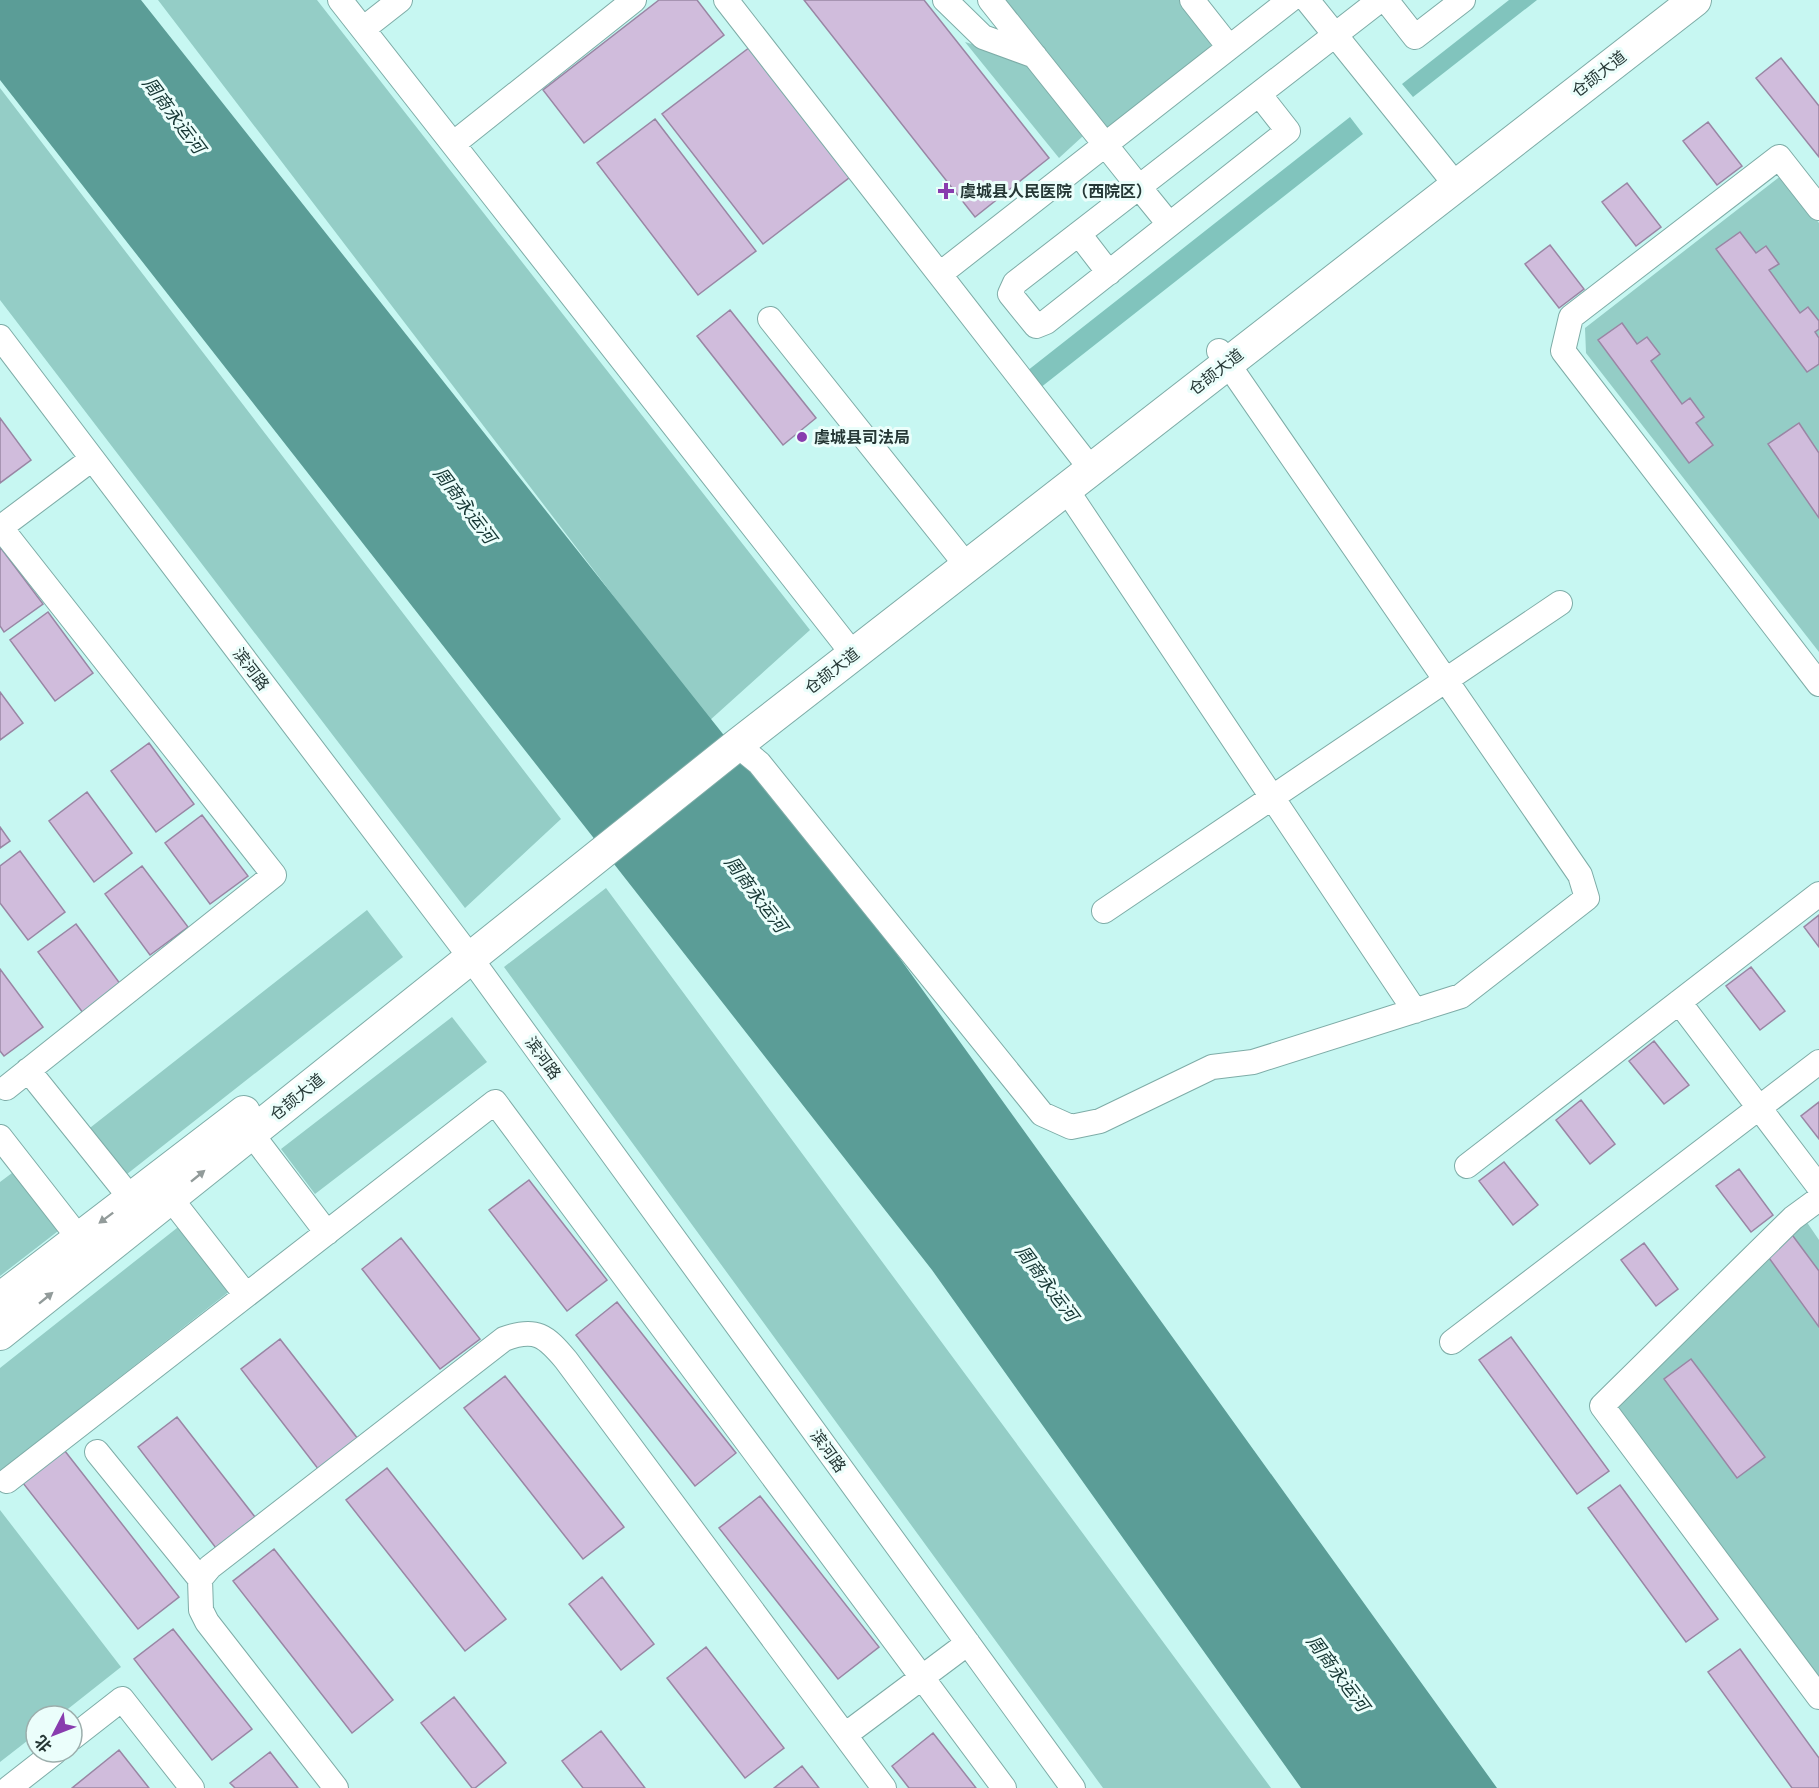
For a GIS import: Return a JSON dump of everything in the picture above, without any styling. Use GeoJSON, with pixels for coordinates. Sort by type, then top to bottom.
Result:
{"type":"FeatureCollection","features":[{"type":"Feature","properties":{"kind":"main road","name":"仓颉大道"},"geometry":{"type":"LineString","coordinates":[[1451,179],[1664,0]]}},
{"type":"Feature","properties":{"kind":"main road","name":"仓颉大道"},"geometry":{"type":"LineString","coordinates":[[0,1334],[87,1248],[1451,179],[1695,0]]}},
{"type":"Feature","properties":{"kind":"main road","name":"仓颉大道"},"geometry":{"type":"LineString","coordinates":[[963,561],[1066,489],[1087,463]]}},
{"type":"Feature","properties":{"kind":"main road","name":"仓颉大道"},"geometry":{"type":"LineString","coordinates":[[0,1299],[87,1248]]}},
{"type":"Feature","properties":{"kind":"street"},"geometry":{"type":"LineString","coordinates":[[340,0],[849,650]]}},
{"type":"Feature","properties":{"kind":"street"},"geometry":{"type":"LineString","coordinates":[[363,29],[400,0]]}},
{"type":"Feature","properties":{"kind":"street"},"geometry":{"type":"LineString","coordinates":[[453,144],[634,0]]}},
{"type":"Feature","properties":{"kind":"street"},"geometry":{"type":"LineString","coordinates":[[726,0],[1087,463]]}},
{"type":"Feature","properties":{"kind":"street"},"geometry":{"type":"LineString","coordinates":[[945,0],[983,36],[1035,56]]}},
{"type":"Feature","properties":{"kind":"street"},"geometry":{"type":"LineString","coordinates":[[990,0],[1169,225]]}},
{"type":"Feature","properties":{"kind":"street"},"geometry":{"type":"LineString","coordinates":[[1192,0],[1229,47]]}},
{"type":"Feature","properties":{"kind":"street"},"geometry":{"type":"LineString","coordinates":[[940,274],[1290,0]]}},
{"type":"Feature","properties":{"kind":"street"},"geometry":{"type":"LineString","coordinates":[[1307,0],[1451,179]]}},
{"type":"Feature","properties":{"kind":"street"},"geometry":{"type":"LineString","coordinates":[[1259,94],[1288,130],[1046,322],[1036,326],[1010,294],[1015,283],[1380,0]]}},
{"type":"Feature","properties":{"kind":"street"},"geometry":{"type":"LineString","coordinates":[[1386,0],[1415,37],[1463,0]]}},
{"type":"Feature","properties":{"kind":"street"},"geometry":{"type":"LineString","coordinates":[[1819,208],[1779,157],[1570,317],[1563,351],[1819,684]]}},
{"type":"Feature","properties":{"kind":"street"},"geometry":{"type":"LineString","coordinates":[[1079,234],[1109,273]]}},
{"type":"Feature","properties":{"kind":"street"},"geometry":{"type":"LineString","coordinates":[[770,319],[963,561]]}},
{"type":"Feature","properties":{"kind":"street","name":"滨河路"},"geometry":{"type":"LineString","coordinates":[[0,337],[466,952],[1073,1788]]}},
{"type":"Feature","properties":{"kind":"street"},"geometry":{"type":"LineString","coordinates":[[734,740],[759,763],[1042,1114],[1071,1127],[1100,1121],[1212,1066],[1253,1062],[1461,996],[1587,898],[1580,875],[1223,357]]}},
{"type":"Feature","properties":{"kind":"street"},"geometry":{"type":"LineString","coordinates":[[2,1087],[28,1070],[274,875],[1,528],[92,459]]}},
{"type":"Feature","properties":{"kind":"street"},"geometry":{"type":"LineString","coordinates":[[1066,489],[1415,1011]]}},
{"type":"Feature","properties":{"kind":"street"},"geometry":{"type":"LineString","coordinates":[[1104,911],[1560,603]]}},
{"type":"Feature","properties":{"kind":"street"},"geometry":{"type":"LineString","coordinates":[[1467,1166],[1819,894]]}},
{"type":"Feature","properties":{"kind":"street"},"geometry":{"type":"LineString","coordinates":[[1679,1002],[1819,1187]]}},
{"type":"Feature","properties":{"kind":"street"},"geometry":{"type":"LineString","coordinates":[[1452,1342],[1819,1062]]}},
{"type":"Feature","properties":{"kind":"street"},"geometry":{"type":"LineString","coordinates":[[28,1070],[139,1208]]}},
{"type":"Feature","properties":{"kind":"street"},"geometry":{"type":"LineString","coordinates":[[7,1481],[495,1102],[1004,1788]]}},
{"type":"Feature","properties":{"kind":"street"},"geometry":{"type":"LineString","coordinates":[[245,1125],[327,1233]]}},
{"type":"Feature","properties":{"kind":"street"},"geometry":{"type":"LineString","coordinates":[[0,1137],[87,1248]]}},
{"type":"Feature","properties":{"kind":"street"},"geometry":{"type":"LineString","coordinates":[[163,1189],[246,1295]]}},
{"type":"Feature","properties":{"kind":"street"},"geometry":{"type":"LineString","coordinates":[[1819,1199],[1793,1218],[1602,1406],[1819,1697]]}},
{"type":"Feature","properties":{"kind":"street"},"geometry":{"type":"LineString","coordinates":[[200,1579],[210,1567],[504,1339],[517,1334],[536,1333],[551,1342],[566,1360],[884,1788]]}},
{"type":"Feature","properties":{"kind":"street"},"geometry":{"type":"LineString","coordinates":[[97,1452],[200,1579],[201,1610],[207,1622],[336,1788]]}},
{"type":"Feature","properties":{"kind":"street"},"geometry":{"type":"LineString","coordinates":[[845,1735],[968,1643]]}},
{"type":"Feature","properties":{"kind":"street"},"geometry":{"type":"LineString","coordinates":[[84,1729],[122,1699],[192,1788]]}},
{"type":"Feature","properties":{"kind":"street"},"geometry":{"type":"LineString","coordinates":[[9,1788],[40,1764]]}},
{"type":"Feature","properties":{"kind":"green space"},"geometry":{"type":"Polygon","coordinates":[[[158,0],[317,0],[810,630],[709,721],[158,0]]]}},
{"type":"Feature","properties":{"kind":"green space"},"geometry":{"type":"Polygon","coordinates":[[[1003,0],[1184,0],[1219,43],[1106,131],[1003,0]]]}},
{"type":"Feature","properties":{"kind":"green space"},"geometry":{"type":"Polygon","coordinates":[[[965,42],[1022,59],[1083,136],[1059,158],[965,42]]]}},
{"type":"Feature","properties":{"kind":"green space"},"geometry":{"type":"Polygon","coordinates":[[[0,88],[561,819],[465,908],[0,300],[0,88]]]}},
{"type":"Feature","properties":{"kind":"green space"},"geometry":{"type":"Polygon","coordinates":[[[1782,175],[1819,223],[1819,652],[1586,353],[1585,328],[1782,175]]]}},
{"type":"Feature","properties":{"kind":"green space"},"geometry":{"type":"Polygon","coordinates":[[[606,888],[1271,1788],[1103,1788],[504,967],[606,888]]]}},
{"type":"Feature","properties":{"kind":"green space"},"geometry":{"type":"Polygon","coordinates":[[[367,910],[403,957],[122,1178],[86,1131],[367,910]]]}},
{"type":"Feature","properties":{"kind":"green space"},"geometry":{"type":"Polygon","coordinates":[[[452,1017],[487,1062],[315,1194],[281,1149],[452,1017]]]}},
{"type":"Feature","properties":{"kind":"green space"},"geometry":{"type":"Polygon","coordinates":[[[16,1170],[62,1228],[0,1276],[0,1182],[16,1170]]]}},
{"type":"Feature","properties":{"kind":"green space"},"geometry":{"type":"Polygon","coordinates":[[[1804,1218],[1819,1240],[1819,1681],[1614,1410],[1804,1218]]]}},
{"type":"Feature","properties":{"kind":"green space"},"geometry":{"type":"Polygon","coordinates":[[[182,1224],[231,1290],[0,1471],[0,1368],[182,1224]]]}},
{"type":"Feature","properties":{"kind":"green space"},"geometry":{"type":"Polygon","coordinates":[[[0,1510],[121,1667],[74,1704],[24,1704],[24,1743],[0,1762],[0,1510]]]}},
{"type":"Feature","properties":{"kind":"shaded area"},"geometry":{"type":"Polygon","coordinates":[[[1509,0],[1537,0],[1413,97],[1402,84],[1509,0]]]}},
{"type":"Feature","properties":{"kind":"shaded area"},"geometry":{"type":"Polygon","coordinates":[[[1350,117],[1363,134],[1040,388],[1027,371],[1350,117]]]}},
{"type":"Feature","properties":{"kind":"water","name":"周商永运河"},"geometry":{"type":"Polygon","coordinates":[[[0,0],[141,0],[891,946],[1497,1788],[1301,1788],[932,1270],[0,80],[0,0]]]}},
{"type":"Feature","properties":{"kind":"building"},"geometry":{"type":"Polygon","coordinates":[[[659,0],[697,0],[724,35],[584,143],[543,90],[659,0]]]}},
{"type":"Feature","properties":{"kind":"building"},"geometry":{"type":"Polygon","coordinates":[[[804,0],[924,0],[1049,158],[975,217],[804,0]]]}},
{"type":"Feature","properties":{"kind":"building"},"geometry":{"type":"Polygon","coordinates":[[[754,44],[854,174],[763,244],[662,114],[754,44]]]}},
{"type":"Feature","properties":{"kind":"building"},"geometry":{"type":"Polygon","coordinates":[[[1781,58],[1819,106],[1819,157],[1756,78],[1781,58]]]}},
{"type":"Feature","properties":{"kind":"building"},"geometry":{"type":"Polygon","coordinates":[[[655,119],[756,251],[698,295],[597,163],[655,119]]]}},
{"type":"Feature","properties":{"kind":"building"},"geometry":{"type":"Polygon","coordinates":[[[1708,122],[1742,166],[1717,185],[1683,141],[1708,122]]]}},
{"type":"Feature","properties":{"kind":"building"},"geometry":{"type":"Polygon","coordinates":[[[1627,183],[1661,227],[1636,246],[1602,202],[1627,183]]]}},
{"type":"Feature","properties":{"kind":"building"},"geometry":{"type":"Polygon","coordinates":[[[1740,232],[1756,253],[1766,246],[1779,264],[1769,270],[1800,313],[1808,307],[1819,321],[1819,329],[1815,332],[1819,338],[1819,364],[1807,372],[1716,249],[1740,232]]]}},
{"type":"Feature","properties":{"kind":"building"},"geometry":{"type":"Polygon","coordinates":[[[1550,245],[1584,289],[1559,308],[1525,264],[1550,245]]]}},
{"type":"Feature","properties":{"kind":"building"},"geometry":{"type":"Polygon","coordinates":[[[730,310],[816,418],[783,445],[697,336],[730,310]]]}},
{"type":"Feature","properties":{"kind":"building"},"geometry":{"type":"Polygon","coordinates":[[[1622,323],[1637,344],[1647,337],[1660,354],[1651,361],[1682,404],[1690,398],[1704,417],[1696,423],[1713,445],[1689,463],[1598,340],[1622,323]]]}},
{"type":"Feature","properties":{"kind":"building"},"geometry":{"type":"Polygon","coordinates":[[[0,418],[31,460],[0,483],[0,418]]]}},
{"type":"Feature","properties":{"kind":"building"},"geometry":{"type":"Polygon","coordinates":[[[1799,423],[1819,453],[1819,518],[1768,444],[1799,423]]]}},
{"type":"Feature","properties":{"kind":"building"},"geometry":{"type":"Polygon","coordinates":[[[0,547],[43,604],[4,632],[0,626],[0,547]]]}},
{"type":"Feature","properties":{"kind":"building"},"geometry":{"type":"Polygon","coordinates":[[[48,612],[93,673],[55,701],[10,640],[48,612]]]}},
{"type":"Feature","properties":{"kind":"building"},"geometry":{"type":"Polygon","coordinates":[[[0,692],[23,723],[0,740],[0,692]]]}},
{"type":"Feature","properties":{"kind":"building"},"geometry":{"type":"Polygon","coordinates":[[[149,743],[194,804],[156,832],[111,771],[149,743]]]}},
{"type":"Feature","properties":{"kind":"building"},"geometry":{"type":"Polygon","coordinates":[[[87,792],[132,853],[94,882],[49,821],[87,792]]]}},
{"type":"Feature","properties":{"kind":"building"},"geometry":{"type":"Polygon","coordinates":[[[202,815],[248,876],[210,904],[165,843],[202,815]]]}},
{"type":"Feature","properties":{"kind":"building"},"geometry":{"type":"Polygon","coordinates":[[[0,827],[10,841],[0,848],[0,827]]]}},
{"type":"Feature","properties":{"kind":"building"},"geometry":{"type":"Polygon","coordinates":[[[20,851],[65,912],[28,940],[0,903],[0,866],[20,851]]]}},
{"type":"Feature","properties":{"kind":"building"},"geometry":{"type":"Polygon","coordinates":[[[142,866],[188,927],[150,955],[105,894],[142,866]]]}},
{"type":"Feature","properties":{"kind":"building"},"geometry":{"type":"Polygon","coordinates":[[[1819,915],[1819,947],[1804,927],[1819,915]]]}},
{"type":"Feature","properties":{"kind":"building"},"geometry":{"type":"Polygon","coordinates":[[[76,924],[121,985],[83,1013],[38,952],[76,924]]]}},
{"type":"Feature","properties":{"kind":"building"},"geometry":{"type":"Polygon","coordinates":[[[1751,967],[1785,1011],[1760,1030],[1726,986],[1751,967]]]}},
{"type":"Feature","properties":{"kind":"building"},"geometry":{"type":"Polygon","coordinates":[[[0,969],[43,1027],[4,1056],[0,1051],[0,969]]]}},
{"type":"Feature","properties":{"kind":"building"},"geometry":{"type":"Polygon","coordinates":[[[1654,1041],[1689,1085],[1664,1104],[1629,1061],[1654,1041]]]}},
{"type":"Feature","properties":{"kind":"building"},"geometry":{"type":"Polygon","coordinates":[[[1581,1100],[1615,1144],[1590,1164],[1556,1120],[1581,1100]]]}},
{"type":"Feature","properties":{"kind":"building"},"geometry":{"type":"Polygon","coordinates":[[[1819,1102],[1819,1139],[1801,1116],[1819,1102]]]}},
{"type":"Feature","properties":{"kind":"building"},"geometry":{"type":"Polygon","coordinates":[[[1504,1162],[1538,1205],[1513,1225],[1479,1181],[1504,1162]]]}},
{"type":"Feature","properties":{"kind":"building"},"geometry":{"type":"Polygon","coordinates":[[[1739,1169],[1773,1215],[1751,1232],[1716,1186],[1739,1169]]]}},
{"type":"Feature","properties":{"kind":"building"},"geometry":{"type":"Polygon","coordinates":[[[529,1180],[607,1280],[567,1311],[489,1210],[529,1180]]]}},
{"type":"Feature","properties":{"kind":"building"},"geometry":{"type":"Polygon","coordinates":[[[1790,1232],[1819,1271],[1819,1327],[1764,1251],[1790,1232]]]}},
{"type":"Feature","properties":{"kind":"building"},"geometry":{"type":"Polygon","coordinates":[[[401,1238],[480,1339],[440,1369],[362,1269],[401,1238]]]}},
{"type":"Feature","properties":{"kind":"building"},"geometry":{"type":"Polygon","coordinates":[[[1644,1243],[1678,1289],[1656,1306],[1621,1260],[1644,1243]]]}},
{"type":"Feature","properties":{"kind":"building"},"geometry":{"type":"Polygon","coordinates":[[[617,1302],[736,1453],[695,1486],[576,1335],[617,1302]]]}},
{"type":"Feature","properties":{"kind":"building"},"geometry":{"type":"Polygon","coordinates":[[[1511,1337],[1609,1471],[1577,1494],[1479,1360],[1511,1337]]]}},
{"type":"Feature","properties":{"kind":"building"},"geometry":{"type":"Polygon","coordinates":[[[280,1339],[358,1439],[319,1470],[241,1369],[280,1339]]]}},
{"type":"Feature","properties":{"kind":"building"},"geometry":{"type":"Polygon","coordinates":[[[1691,1359],[1765,1457],[1737,1478],[1664,1379],[1691,1359]]]}},
{"type":"Feature","properties":{"kind":"building"},"geometry":{"type":"Polygon","coordinates":[[[505,1376],[624,1527],[583,1559],[464,1408],[505,1376]]]}},
{"type":"Feature","properties":{"kind":"building"},"geometry":{"type":"Polygon","coordinates":[[[177,1417],[255,1517],[216,1548],[138,1447],[177,1417]]]}},
{"type":"Feature","properties":{"kind":"building"},"geometry":{"type":"Polygon","coordinates":[[[61,1446],[179,1597],[138,1629],[19,1478],[61,1446]]]}},
{"type":"Feature","properties":{"kind":"building"},"geometry":{"type":"Polygon","coordinates":[[[387,1468],[506,1619],[465,1651],[346,1500],[387,1468]]]}},
{"type":"Feature","properties":{"kind":"building"},"geometry":{"type":"Polygon","coordinates":[[[1620,1485],[1718,1619],[1686,1642],[1588,1508],[1620,1485]]]}},
{"type":"Feature","properties":{"kind":"building"},"geometry":{"type":"Polygon","coordinates":[[[760,1496],[879,1647],[838,1679],[719,1528],[760,1496]]]}},
{"type":"Feature","properties":{"kind":"building"},"geometry":{"type":"Polygon","coordinates":[[[274,1549],[393,1700],[352,1733],[233,1581],[274,1549]]]}},
{"type":"Feature","properties":{"kind":"building"},"geometry":{"type":"Polygon","coordinates":[[[602,1577],[654,1644],[621,1670],[569,1604],[602,1577]]]}},
{"type":"Feature","properties":{"kind":"building"},"geometry":{"type":"Polygon","coordinates":[[[173,1629],[252,1729],[212,1760],[134,1659],[173,1629]]]}},
{"type":"Feature","properties":{"kind":"building"},"geometry":{"type":"Polygon","coordinates":[[[706,1647],[784,1748],[745,1778],[667,1678],[706,1647]]]}},
{"type":"Feature","properties":{"kind":"building"},"geometry":{"type":"Polygon","coordinates":[[[1740,1649],[1819,1758],[1819,1788],[1792,1788],[1708,1672],[1740,1649]]]}},
{"type":"Feature","properties":{"kind":"building"},"geometry":{"type":"Polygon","coordinates":[[[454,1697],[506,1763],[475,1788],[472,1788],[421,1723],[454,1697]]]}},
{"type":"Feature","properties":{"kind":"building"},"geometry":{"type":"Polygon","coordinates":[[[601,1731],[645,1788],[583,1788],[562,1761],[601,1731]]]}},
{"type":"Feature","properties":{"kind":"building"},"geometry":{"type":"Polygon","coordinates":[[[933,1733],[976,1788],[909,1788],[892,1766],[933,1733]]]}},
{"type":"Feature","properties":{"kind":"building"},"geometry":{"type":"Polygon","coordinates":[[[119,1750],[149,1788],[72,1788],[119,1750]]]}},
{"type":"Feature","properties":{"kind":"building"},"geometry":{"type":"Polygon","coordinates":[[[270,1752],[298,1788],[235,1788],[230,1783],[270,1752]]]}},
{"type":"Feature","properties":{"kind":"building"},"geometry":{"type":"Polygon","coordinates":[[[802,1766],[819,1788],[774,1788],[802,1766]]]}},
{"type":"Feature","properties":{"kind":"place","name":"虞城县人民医院（西院区）"},"geometry":{"type":"Point","coordinates":[946,191]}},
{"type":"Feature","properties":{"kind":"place","name":"虞城县司法局"},"geometry":{"type":"Point","coordinates":[802,437]}}]}
